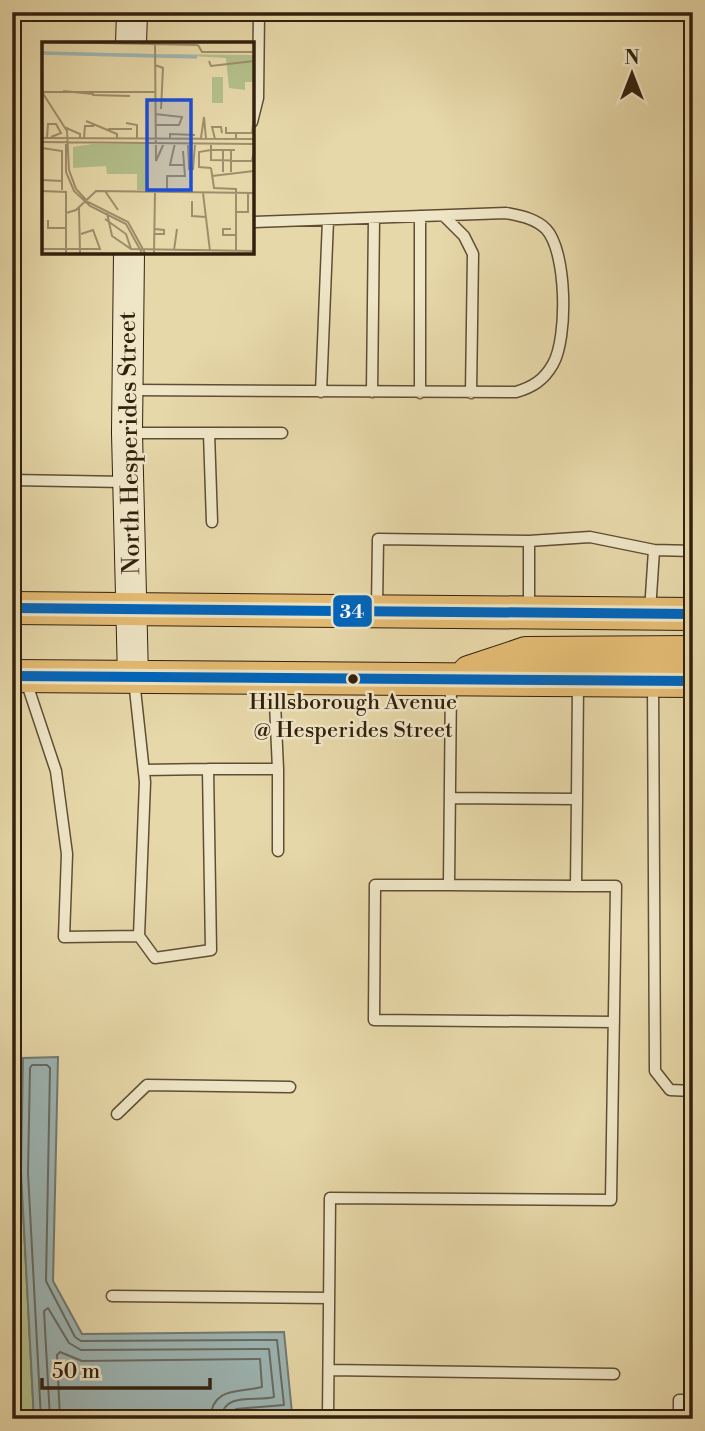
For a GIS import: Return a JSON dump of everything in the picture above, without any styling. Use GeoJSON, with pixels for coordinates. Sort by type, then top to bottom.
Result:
{"type":"FeatureCollection","features":[{"type":"Feature","properties":{"kind":"main road"},"geometry":{"type":"LineString","coordinates":[[12,608],[693,614]]}},
{"type":"Feature","properties":{"kind":"main road"},"geometry":{"type":"LineString","coordinates":[[451,679],[491,662],[526,653],[693,652]]}},
{"type":"Feature","properties":{"kind":"main road"},"geometry":{"type":"LineString","coordinates":[[18,676],[693,681]]}},
{"type":"Feature","properties":{"kind":"street"},"geometry":{"type":"LineString","coordinates":[[131,42],[132,12]]}},
{"type":"Feature","properties":{"kind":"street","name":"North Hesperides Street"},"geometry":{"type":"LineString","coordinates":[[129,254],[127,433],[134,677]]}},
{"type":"Feature","properties":{"kind":"lane"},"geometry":{"type":"LineString","coordinates":[[254,113],[258,98],[259,12]]}},
{"type":"Feature","properties":{"kind":"lane"},"geometry":{"type":"LineString","coordinates":[[127,390],[516,392],[532,387],[544,377],[555,361],[559,341],[563,272],[560,254],[546,229],[531,218],[506,214],[254,222]]}},
{"type":"Feature","properties":{"kind":"lane"},"geometry":{"type":"LineString","coordinates":[[420,216],[421,393]]}},
{"type":"Feature","properties":{"kind":"lane"},"geometry":{"type":"LineString","coordinates":[[444,216],[464,236],[473,254],[471,393]]}},
{"type":"Feature","properties":{"kind":"lane"},"geometry":{"type":"LineString","coordinates":[[372,392],[374,218]]}},
{"type":"Feature","properties":{"kind":"lane"},"geometry":{"type":"LineString","coordinates":[[321,392],[328,220]]}},
{"type":"Feature","properties":{"kind":"lane"},"geometry":{"type":"LineString","coordinates":[[127,433],[282,433]]}},
{"type":"Feature","properties":{"kind":"lane"},"geometry":{"type":"LineString","coordinates":[[209,433],[212,522]]}},
{"type":"Feature","properties":{"kind":"lane"},"geometry":{"type":"LineString","coordinates":[[12,480],[128,482]]}},
{"type":"Feature","properties":{"kind":"lane"},"geometry":{"type":"LineString","coordinates":[[377,611],[378,539],[529,541],[590,537],[654,550],[693,551]]}},
{"type":"Feature","properties":{"kind":"lane"},"geometry":{"type":"LineString","coordinates":[[529,541],[529,612]]}},
{"type":"Feature","properties":{"kind":"lane"},"geometry":{"type":"LineString","coordinates":[[650,614],[654,550]]}},
{"type":"Feature","properties":{"kind":"lane"},"geometry":{"type":"LineString","coordinates":[[18,676],[56,771],[67,854],[64,937],[139,936]]}},
{"type":"Feature","properties":{"kind":"lane"},"geometry":{"type":"LineString","coordinates":[[134,677],[144,770],[139,936],[155,958],[211,950],[208,769]]}},
{"type":"Feature","properties":{"kind":"lane"},"geometry":{"type":"LineString","coordinates":[[274,678],[278,851]]}},
{"type":"Feature","properties":{"kind":"lane"},"geometry":{"type":"LineString","coordinates":[[449,885],[451,679]]}},
{"type":"Feature","properties":{"kind":"lane"},"geometry":{"type":"LineString","coordinates":[[576,886],[578,680]]}},
{"type":"Feature","properties":{"kind":"lane"},"geometry":{"type":"LineString","coordinates":[[653,680],[655,1071],[670,1090],[693,1091]]}},
{"type":"Feature","properties":{"kind":"lane"},"geometry":{"type":"LineString","coordinates":[[144,770],[278,769]]}},
{"type":"Feature","properties":{"kind":"lane"},"geometry":{"type":"LineString","coordinates":[[451,798],[577,799]]}},
{"type":"Feature","properties":{"kind":"lane"},"geometry":{"type":"LineString","coordinates":[[328,1419],[330,1198],[611,1200],[614,1022],[616,887],[375,885],[374,1020],[614,1022]]}},
{"type":"Feature","properties":{"kind":"lane"},"geometry":{"type":"LineString","coordinates":[[117,1114],[147,1085],[290,1087]]}},
{"type":"Feature","properties":{"kind":"lane"},"geometry":{"type":"LineString","coordinates":[[112,1296],[329,1298]]}},
{"type":"Feature","properties":{"kind":"lane"},"geometry":{"type":"LineString","coordinates":[[329,1370],[614,1374]]}},
{"type":"Feature","properties":{"kind":"lane"},"geometry":{"type":"LineString","coordinates":[[679,1419],[679,1400],[693,1400]]}},
{"type":"Feature","properties":{"kind":"green space"},"geometry":{"type":"Polygon","coordinates":[[[21,1171],[34,1419],[12,1419],[12,1176],[21,1171]]]}},
{"type":"Feature","properties":{"kind":"water"},"geometry":{"type":"Polygon","coordinates":[[[58,1057],[53,1281],[82,1334],[284,1332],[292,1413],[34,1419],[21,1171],[23,1058],[58,1057]]]}},
{"type":"Feature","properties":{"kind":"transit line","name":"34"},"geometry":{"type":"LineString","coordinates":[[12,608],[693,614]]}},
{"type":"Feature","properties":{"kind":"transit line","name":"34"},"geometry":{"type":"LineString","coordinates":[[12,676],[693,681]]}},
{"type":"Feature","properties":{"kind":"place","name":"Hillsborough Avenue @ Hesperides Street"},"geometry":{"type":"Point","coordinates":[353,679]}}]}
